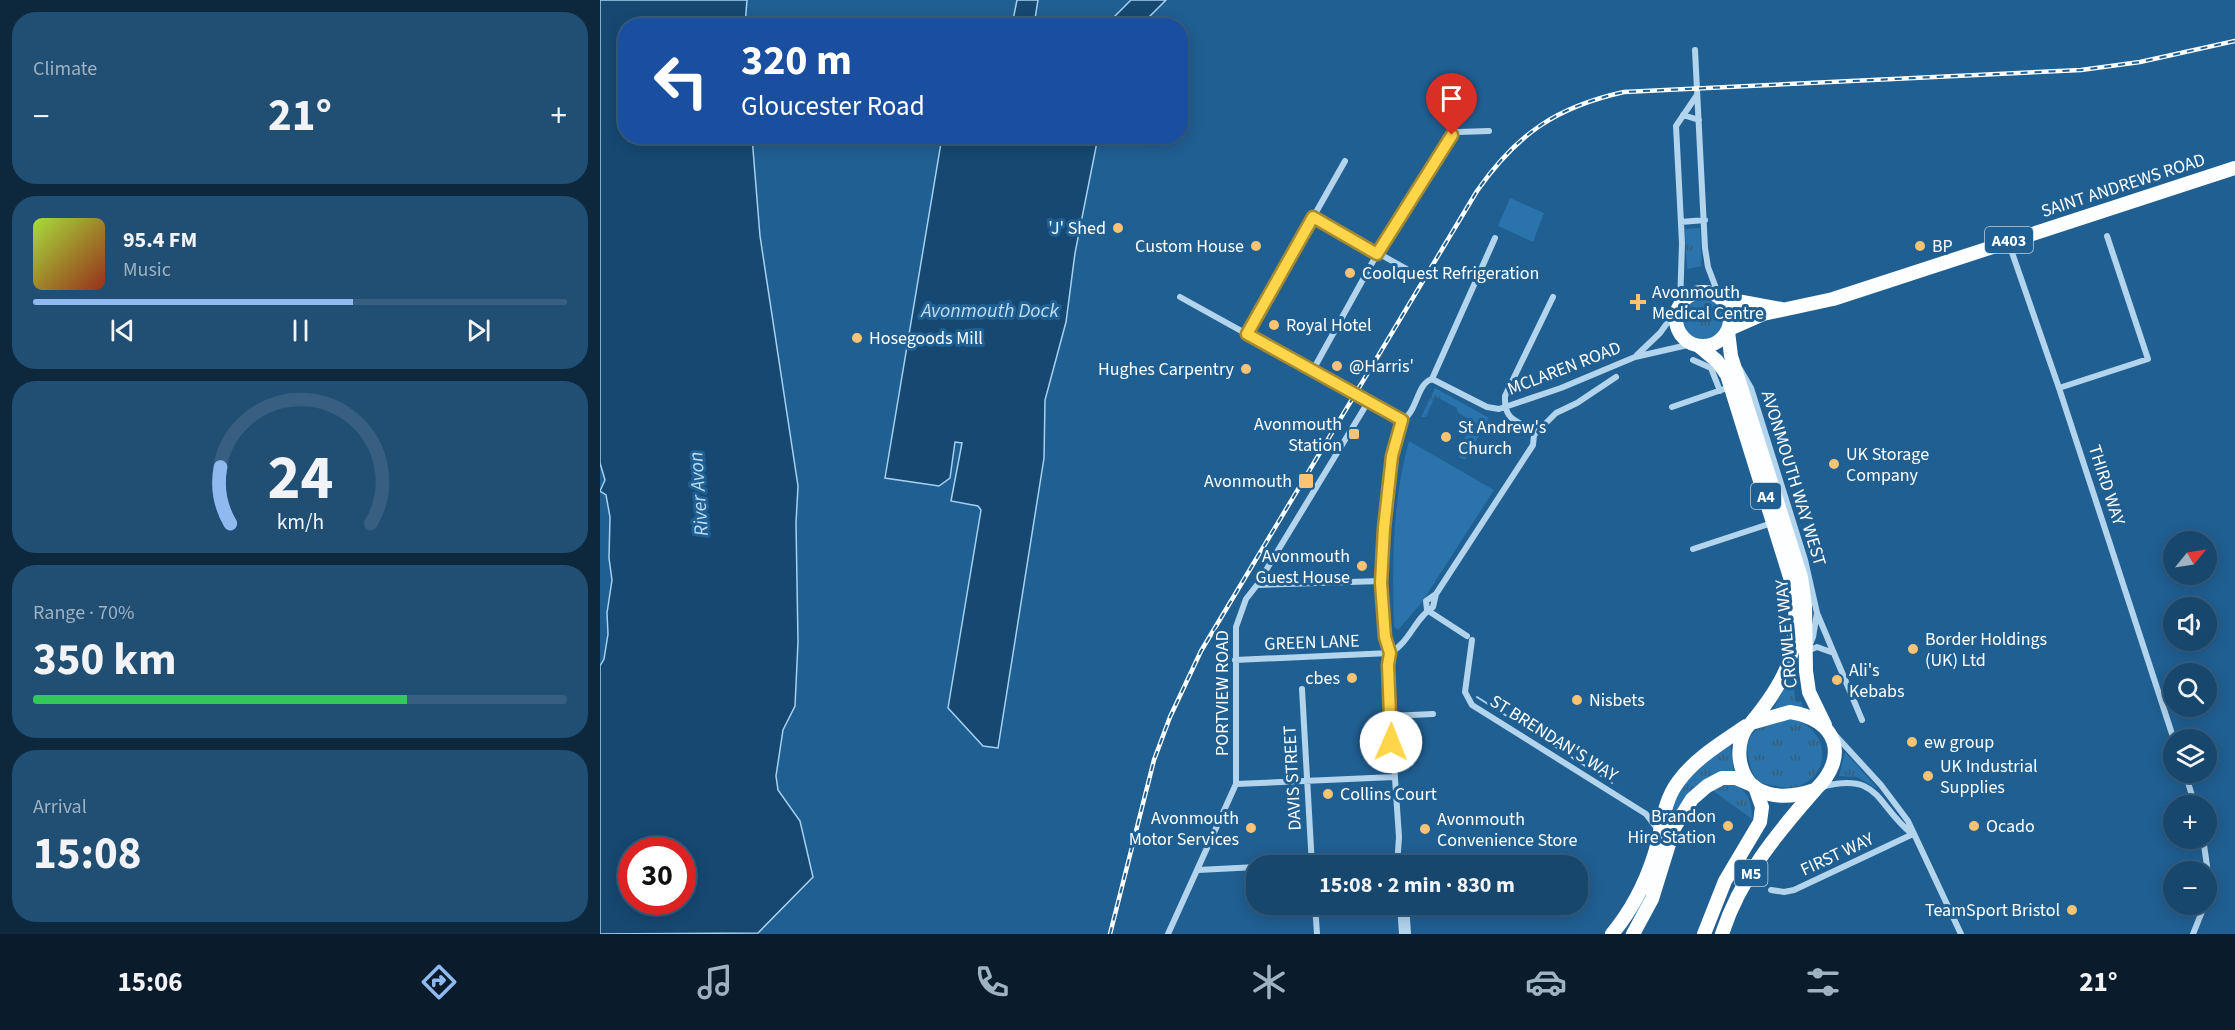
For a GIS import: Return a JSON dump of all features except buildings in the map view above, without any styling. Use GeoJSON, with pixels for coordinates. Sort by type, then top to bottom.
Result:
{"type":"FeatureCollection","features":[{"type":"Feature","properties":{"kind":"highway","name":"SAINT ANDREWS ROAD"},"geometry":{"type":"LineString","coordinates":[[1729,330],[1743,321],[1781,309],[1833,299],[2235,168]]}},
{"type":"Feature","properties":{"kind":"highway"},"geometry":{"type":"LineString","coordinates":[[1707,291],[1720,297],[1729,310],[1729,330],[1716,343],[1695,345],[1679,331],[1676,317],[1679,306],[1698,292],[1707,291]]}},
{"type":"Feature","properties":{"kind":"highway","name":"SAINT ANDREWS ROAD"},"geometry":{"type":"LineString","coordinates":[[1720,297],[1781,309]]}},
{"type":"Feature","properties":{"kind":"highway","name":"CROWLEY WAY"},"geometry":{"type":"LineString","coordinates":[[1729,330],[1731,356],[1801,577],[1809,692],[1826,727]]}},
{"type":"Feature","properties":{"kind":"highway","name":"CROWLEY WAY"},"geometry":{"type":"LineString","coordinates":[[1695,345],[1720,364],[1725,389],[1774,523],[1794,590],[1796,640],[1782,682],[1749,724]]}},
{"type":"Feature","properties":{"kind":"highway"},"geometry":{"type":"LineString","coordinates":[[1633,934],[1652,899],[1674,828],[1692,799],[1707,786],[1722,778],[1736,778],[1766,793],[1784,796],[1816,790],[1829,774],[1833,760],[1833,742],[1826,727],[1815,718],[1790,712],[1749,724],[1740,739],[1740,757],[1744,774],[1753,786]]}},
{"type":"Feature","properties":{"kind":"highway","name":"A4"},"geometry":{"type":"LineString","coordinates":[[1612,934],[1641,889],[1674,789],[1688,770],[1749,724]]}},
{"type":"Feature","properties":{"kind":"highway","name":"M5"},"geometry":{"type":"LineString","coordinates":[[1704,934],[1725,881],[1760,822],[1762,807],[1753,786]]}},
{"type":"Feature","properties":{"kind":"highway","name":"M5"},"geometry":{"type":"LineString","coordinates":[[1722,934],[1736,900],[1760,857],[1816,790]]}},
{"type":"Feature","properties":{"kind":"street"},"geometry":{"type":"LineString","coordinates":[[1695,50],[1707,265],[1720,297]]}},
{"type":"Feature","properties":{"kind":"street"},"geometry":{"type":"LineString","coordinates":[[1679,306],[1681,222],[1676,131],[1683,115],[1697,95]]}},
{"type":"Feature","properties":{"kind":"street"},"geometry":{"type":"LineString","coordinates":[[1683,115],[1700,120]]}},
{"type":"Feature","properties":{"kind":"street"},"geometry":{"type":"LineString","coordinates":[[1313,370],[1377,254],[1454,133],[1489,131]]}},
{"type":"Feature","properties":{"kind":"street"},"geometry":{"type":"LineString","coordinates":[[1444,147],[1452,152]]}},
{"type":"Feature","properties":{"kind":"street"},"geometry":{"type":"LineString","coordinates":[[1247,334],[1345,160]]}},
{"type":"Feature","properties":{"kind":"street"},"geometry":{"type":"LineString","coordinates":[[1313,217],[1412,272]]}},
{"type":"Feature","properties":{"kind":"street"},"geometry":{"type":"LineString","coordinates":[[1681,222],[1705,220]]}},
{"type":"Feature","properties":{"kind":"street"},"geometry":{"type":"LineString","coordinates":[[2059,388],[2148,358],[2108,236]]}},
{"type":"Feature","properties":{"kind":"street"},"geometry":{"type":"LineString","coordinates":[[1397,855],[1399,837],[1388,665],[1390,653],[1385,637],[1381,581],[1388,489],[1402,420],[1410,414],[1425,383],[1432,379],[1495,238]]}},
{"type":"Feature","properties":{"kind":"street","name":"THIRD WAY"},"geometry":{"type":"LineString","coordinates":[[2008,241],[2059,388],[2170,729]]}},
{"type":"Feature","properties":{"kind":"street"},"geometry":{"type":"LineString","coordinates":[[1180,297],[1402,420]]}},
{"type":"Feature","properties":{"kind":"street"},"geometry":{"type":"LineString","coordinates":[[1505,407],[1505,396],[1553,297]]}},
{"type":"Feature","properties":{"kind":"street","name":"MCLAREN ROAD"},"geometry":{"type":"LineString","coordinates":[[1635,357],[1660,333],[1679,306]]}},
{"type":"Feature","properties":{"kind":"street","name":"MCLAREN ROAD"},"geometry":{"type":"LineString","coordinates":[[1432,379],[1492,408],[1505,407],[1635,357],[1695,345]]}},
{"type":"Feature","properties":{"kind":"street","name":"AVONMOUTH WAY WEST"},"geometry":{"type":"LineString","coordinates":[[1731,356],[1751,388],[1805,560],[1817,613],[1831,652],[1862,720]]}},
{"type":"Feature","properties":{"kind":"street"},"geometry":{"type":"LineString","coordinates":[[1672,407],[1725,389],[1711,368],[1693,360]]}},
{"type":"Feature","properties":{"kind":"street"},"geometry":{"type":"LineString","coordinates":[[1390,653],[1404,644],[1426,610],[1426,601],[1436,594],[1533,445],[1534,435],[1556,413],[1577,403],[1616,377]]}},
{"type":"Feature","properties":{"kind":"street","name":"PORTVIEW ROAD"},"geometry":{"type":"LineString","coordinates":[[1168,934],[1236,784],[1237,621],[1246,599],[1257,585],[1368,402]]}},
{"type":"Feature","properties":{"kind":"street","name":"MCLAREN ROAD"},"geometry":{"type":"LineString","coordinates":[[1505,407],[1512,420],[1534,435]]}},
{"type":"Feature","properties":{"kind":"street"},"geometry":{"type":"LineString","coordinates":[[1693,549],[1774,523]]}},
{"type":"Feature","properties":{"kind":"street"},"geometry":{"type":"LineString","coordinates":[[1257,585],[1381,581]]}},
{"type":"Feature","properties":{"kind":"street","name":"ST BRENDAN'S WAY"},"geometry":{"type":"LineString","coordinates":[[1426,610],[1469,638],[1466,692],[1472,705],[1646,814],[1655,823],[1660,835]]}},
{"type":"Feature","properties":{"kind":"street","name":"AVONMOUTH WAY WEST"},"geometry":{"type":"LineString","coordinates":[[1806,652],[1814,637],[1817,613]]}},
{"type":"Feature","properties":{"kind":"street"},"geometry":{"type":"LineString","coordinates":[[1806,652],[1817,647],[1831,652]]}},
{"type":"Feature","properties":{"kind":"street","name":"GREEN LANE"},"geometry":{"type":"LineString","coordinates":[[1235,660],[1390,653]]}},
{"type":"Feature","properties":{"kind":"street","name":"DAVIS STREET"},"geometry":{"type":"LineString","coordinates":[[1302,689],[1311,855]]}},
{"type":"Feature","properties":{"kind":"street"},"geometry":{"type":"LineString","coordinates":[[1391,717],[1433,714]]}},
{"type":"Feature","properties":{"kind":"street"},"geometry":{"type":"LineString","coordinates":[[1826,727],[1861,761],[1908,821],[1961,934]]}},
{"type":"Feature","properties":{"kind":"street"},"geometry":{"type":"LineString","coordinates":[[1236,784],[1394,777]]}},
{"type":"Feature","properties":{"kind":"street"},"geometry":{"type":"LineString","coordinates":[[1816,790],[1851,782],[1868,787],[1913,834]]}},
{"type":"Feature","properties":{"kind":"street"},"geometry":{"type":"LineString","coordinates":[[1646,814],[1666,808]]}},
{"type":"Feature","properties":{"kind":"street","name":"FIRST WAY"},"geometry":{"type":"LineString","coordinates":[[1771,890],[1784,892],[1794,890],[1913,834]]}},
{"type":"Feature","properties":{"kind":"street"},"geometry":{"type":"LineString","coordinates":[[1198,870],[1246,868]]}},
{"type":"Feature","properties":{"kind":"street"},"geometry":{"type":"LineString","coordinates":[[1316,915],[1317,934]]}},
{"type":"Feature","properties":{"kind":"street"},"geometry":{"type":"LineString","coordinates":[[1401,915],[1402,934]]}},
{"type":"Feature","properties":{"kind":"street"},"geometry":{"type":"LineString","coordinates":[[1407,915],[1408,934]]}},
{"type":"Feature","properties":{"kind":"street"},"geometry":{"type":"LineString","coordinates":[[2193,934],[2201,915]]}},
{"type":"Feature","properties":{"kind":"green space"},"geometry":{"type":"Polygon","coordinates":[[[1510,198],[1544,213],[1533,242],[1498,226],[1510,198]]]}},
{"type":"Feature","properties":{"kind":"green space"},"geometry":{"type":"Polygon","coordinates":[[[1700,228],[1702,266],[1687,269],[1685,229],[1700,228]]]}},
{"type":"Feature","properties":{"kind":"green space"},"geometry":{"type":"Polygon","coordinates":[[[1703,298],[1711,299],[1718,304],[1723,311],[1723,327],[1718,334],[1711,339],[1703,340],[1695,339],[1688,334],[1683,327],[1682,319],[1683,311],[1688,304],[1695,299],[1703,298]]]}},
{"type":"Feature","properties":{"kind":"green space"},"geometry":{"type":"Polygon","coordinates":[[[1435,388],[1489,418],[1465,460],[1459,457],[1459,452],[1472,421],[1457,412],[1457,408],[1435,396],[1426,417],[1421,417],[1435,388]]]}},
{"type":"Feature","properties":{"kind":"green space"},"geometry":{"type":"Polygon","coordinates":[[[1409,441],[1494,490],[1422,602],[1398,630],[1394,627],[1394,533],[1399,487],[1409,441]]]}},
{"type":"Feature","properties":{"kind":"green space"},"geometry":{"type":"Polygon","coordinates":[[[1788,681],[1793,684],[1796,702],[1801,701],[1803,707],[1774,708],[1788,681]]]}},
{"type":"Feature","properties":{"kind":"green space"},"geometry":{"type":"Polygon","coordinates":[[[1789,717],[1806,725],[1817,736],[1822,749],[1822,762],[1816,774],[1806,783],[1793,787],[1763,783],[1752,772],[1747,750],[1748,741],[1757,730],[1789,717]]]}},
{"type":"Feature","properties":{"kind":"green space"},"geometry":{"type":"Polygon","coordinates":[[[1730,743],[1734,772],[1697,787],[1641,911],[1635,908],[1661,827],[1674,797],[1692,774],[1730,743]]]}},
{"type":"Feature","properties":{"kind":"green space"},"geometry":{"type":"Polygon","coordinates":[[[1845,752],[1877,788],[1857,777],[1839,776],[1845,752]]]}},
{"type":"Feature","properties":{"kind":"green space"},"geometry":{"type":"Polygon","coordinates":[[[1728,784],[1740,788],[1747,795],[1752,819],[1712,790],[1728,784]]]}},
{"type":"Feature","properties":{"kind":"water","name":"River Avon"},"geometry":{"type":"Polygon","coordinates":[[[600,0],[747,0],[746,18],[618,18],[618,144],[753,144],[760,236],[798,486],[796,523],[798,642],[795,706],[783,730],[776,776],[778,790],[800,821],[813,877],[758,933],[600,934],[600,666],[604,659],[608,634],[607,613],[612,580],[609,558],[610,517],[606,495],[600,491],[605,480],[600,463],[600,0]]]}},
{"type":"Feature","properties":{"kind":"water"},"geometry":{"type":"Polygon","coordinates":[[[1017,0],[1038,0],[1035,18],[1013,18],[1017,0]]]}},
{"type":"Feature","properties":{"kind":"water"},"geometry":{"type":"Polygon","coordinates":[[[1131,0],[1166,0],[1148,18],[1113,18],[1131,0]]]}},
{"type":"Feature","properties":{"kind":"water","name":"Avonmouth Dock"},"geometry":{"type":"Polygon","coordinates":[[[941,144],[1097,144],[1075,253],[1066,322],[1045,400],[1044,458],[998,748],[983,746],[948,708],[981,510],[978,506],[951,501],[962,443],[955,442],[950,478],[939,486],[885,478],[941,144]]]}},
{"type":"Feature","properties":{"kind":"waterway"},"geometry":{"type":"LineString","coordinates":[[1477,697],[1612,783]]}},
{"type":"Feature","properties":{"kind":"railway"},"geometry":{"type":"LineString","coordinates":[[1110,934],[1154,760],[1170,717],[1201,651],[1477,191],[1507,154],[1523,139],[1558,115],[1600,98],[1624,92],[2081,70],[2140,62],[2235,41]]}},
{"type":"Feature","properties":{"kind":"place","name":"'J' Shed"},"geometry":{"type":"Point","coordinates":[1118,228]}},
{"type":"Feature","properties":{"kind":"place","name":"Custom House"},"geometry":{"type":"Point","coordinates":[1256,246]}},
{"type":"Feature","properties":{"kind":"place","name":"BP"},"geometry":{"type":"Point","coordinates":[1920,246]}},
{"type":"Feature","properties":{"kind":"place","name":"Coolquest Refrigeration"},"geometry":{"type":"Point","coordinates":[1350,273]}},
{"type":"Feature","properties":{"kind":"place","name":"Avonmouth Medical Centre"},"geometry":{"type":"Point","coordinates":[1638,302]}},
{"type":"Feature","properties":{"kind":"place","name":"Royal Hotel"},"geometry":{"type":"Point","coordinates":[1274,325]}},
{"type":"Feature","properties":{"kind":"place","name":"Hosegoods Mill"},"geometry":{"type":"Point","coordinates":[857,338]}},
{"type":"Feature","properties":{"kind":"place","name":"@Harris'"},"geometry":{"type":"Point","coordinates":[1337,366]}},
{"type":"Feature","properties":{"kind":"place","name":"Hughes Carpentry"},"geometry":{"type":"Point","coordinates":[1246,369]}},
{"type":"Feature","properties":{"kind":"place","name":"Avonmouth Station"},"geometry":{"type":"Point","coordinates":[1354,434]}},
{"type":"Feature","properties":{"kind":"place","name":"St Andrew's Church"},"geometry":{"type":"Point","coordinates":[1446,437]}},
{"type":"Feature","properties":{"kind":"place","name":"UK Storage Company"},"geometry":{"type":"Point","coordinates":[1834,464]}},
{"type":"Feature","properties":{"kind":"place","name":"Avonmouth"},"geometry":{"type":"Point","coordinates":[1306,481]}},
{"type":"Feature","properties":{"kind":"place","name":"Avonmouth Guest House"},"geometry":{"type":"Point","coordinates":[1362,566]}},
{"type":"Feature","properties":{"kind":"place","name":"Border Holdings (UK) Ltd"},"geometry":{"type":"Point","coordinates":[1913,649]}},
{"type":"Feature","properties":{"kind":"place","name":"cbes"},"geometry":{"type":"Point","coordinates":[1352,678]}},
{"type":"Feature","properties":{"kind":"place","name":"Ali's Kebabs"},"geometry":{"type":"Point","coordinates":[1837,680]}},
{"type":"Feature","properties":{"kind":"place","name":"Nisbets"},"geometry":{"type":"Point","coordinates":[1577,700]}},
{"type":"Feature","properties":{"kind":"place","name":"ew group"},"geometry":{"type":"Point","coordinates":[1912,742]}},
{"type":"Feature","properties":{"kind":"place","name":"UK Industrial Supplies"},"geometry":{"type":"Point","coordinates":[1928,776]}},
{"type":"Feature","properties":{"kind":"place","name":"Collins Court"},"geometry":{"type":"Point","coordinates":[1328,794]}},
{"type":"Feature","properties":{"kind":"place","name":"Brandon Hire Station"},"geometry":{"type":"Point","coordinates":[1728,826]}},
{"type":"Feature","properties":{"kind":"place","name":"Ocado"},"geometry":{"type":"Point","coordinates":[1974,826]}},
{"type":"Feature","properties":{"kind":"place","name":"Avonmouth Motor Services"},"geometry":{"type":"Point","coordinates":[1251,828]}},
{"type":"Feature","properties":{"kind":"place","name":"Avonmouth Convenience Store"},"geometry":{"type":"Point","coordinates":[1425,829]}},
{"type":"Feature","properties":{"kind":"place","name":"TeamSport Bristol"},"geometry":{"type":"Point","coordinates":[2072,910]}},
{"type":"Feature","properties":{"kind":"route"},"geometry":{"type":"LineString","coordinates":[[1391,742],[1388,665],[1390,653],[1383,626],[1381,583],[1392,456],[1402,420],[1247,334],[1313,217],[1377,254],[1452,135]]}}]}
